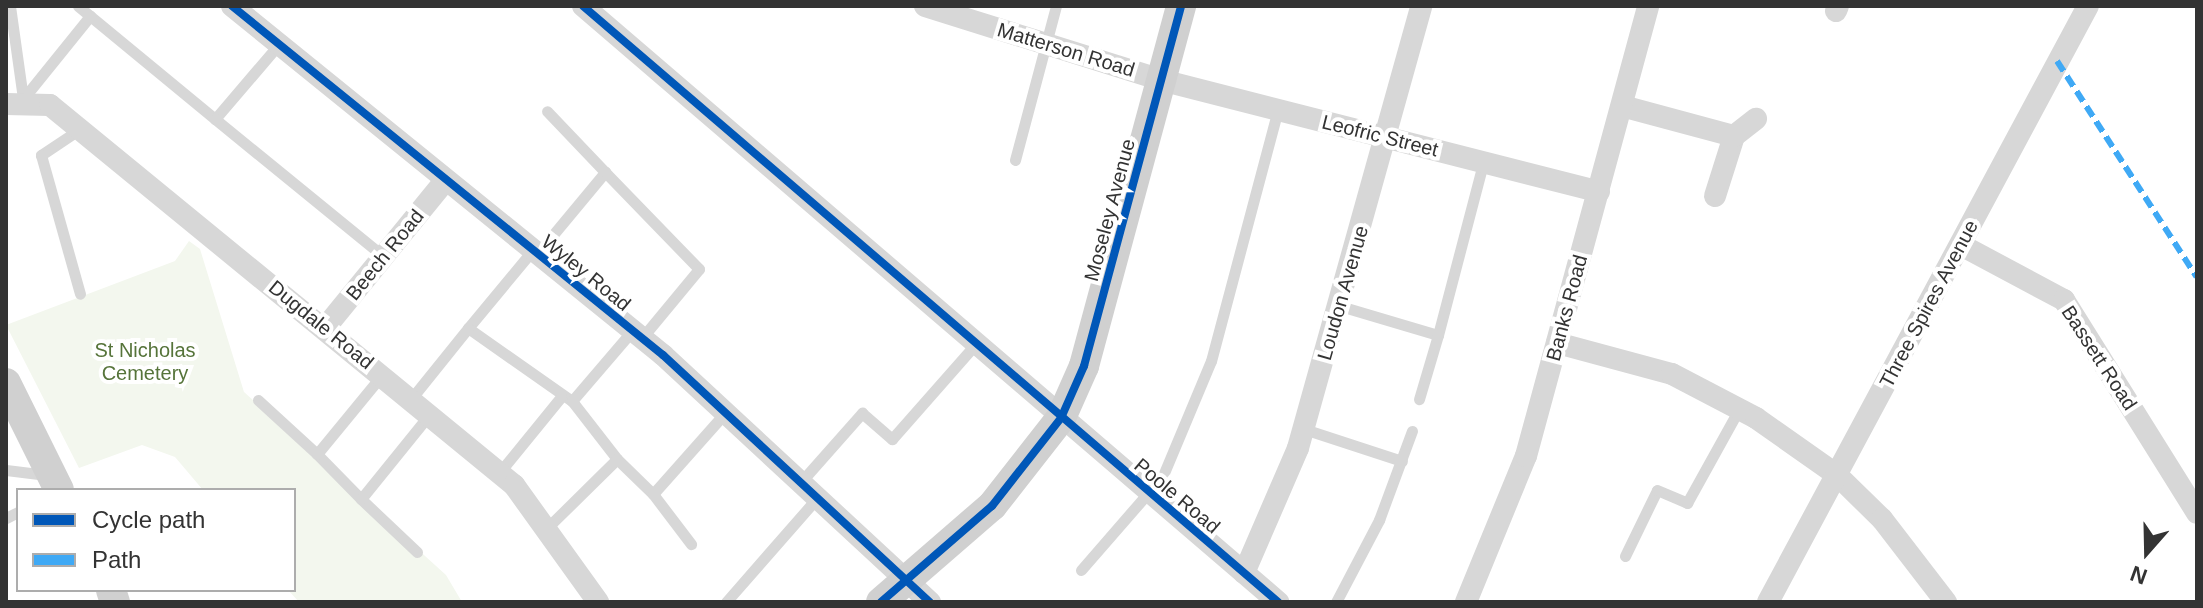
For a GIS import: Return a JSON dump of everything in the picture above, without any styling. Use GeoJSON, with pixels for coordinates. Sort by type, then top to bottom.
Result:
{"type":"FeatureCollection","features":[{"type":"Feature","properties":{"kind":"main road","name":"Moseley Avenue"},"geometry":{"type":"LineString","coordinates":[[881,602],[992,506],[1061,418],[1084,366],[1181,6]]}},
{"type":"Feature","properties":{"kind":"main road"},"geometry":{"type":"LineString","coordinates":[[6,383],[55,483]]}},
{"type":"Feature","properties":{"kind":"street","name":"Wyley Road"},"geometry":{"type":"LineString","coordinates":[[232,6],[637,334],[930,602]]}},
{"type":"Feature","properties":{"kind":"street","name":"Poole Road"},"geometry":{"type":"LineString","coordinates":[[583,6],[1278,602]]}},
{"type":"Feature","properties":{"kind":"street","name":"Loudon Avenue"},"geometry":{"type":"LineString","coordinates":[[1244,573],[1304,429],[1421,6]]}},
{"type":"Feature","properties":{"kind":"street","name":"Banks Road"},"geometry":{"type":"LineString","coordinates":[[1466,602],[1514,495],[1648,6]]}},
{"type":"Feature","properties":{"kind":"street","name":"Three Spires Avenue"},"geometry":{"type":"LineString","coordinates":[[1768,602],[2088,6]]}},
{"type":"Feature","properties":{"kind":"street","name":"Matterson Road"},"geometry":{"type":"LineString","coordinates":[[939,9],[1161,80]]}},
{"type":"Feature","properties":{"kind":"street","name":"Leofric Street"},"geometry":{"type":"LineString","coordinates":[[1161,80],[1599,192]]}},
{"type":"Feature","properties":{"kind":"street","name":"Dugdale Road"},"geometry":{"type":"LineString","coordinates":[[14,102],[50,105],[499,473],[549,526],[598,602]]}},
{"type":"Feature","properties":{"kind":"street"},"geometry":{"type":"LineString","coordinates":[[1622,106],[1734,136]]}},
{"type":"Feature","properties":{"kind":"street"},"geometry":{"type":"LineString","coordinates":[[1715,196],[1734,136],[1756,119]]}},
{"type":"Feature","properties":{"kind":"street","name":"Beech Road"},"geometry":{"type":"LineString","coordinates":[[325,328],[445,181]]}},
{"type":"Feature","properties":{"kind":"street","name":"Bassett Road"},"geometry":{"type":"LineString","coordinates":[[1961,245],[2064,300],[2197,513]]}},
{"type":"Feature","properties":{"kind":"street"},"geometry":{"type":"LineString","coordinates":[[1557,343],[1672,374],[1739,409],[1837,475],[1890,528],[1946,602]]}},
{"type":"Feature","properties":{"kind":"lane"},"geometry":{"type":"LineString","coordinates":[[10,6],[14,102]]}},
{"type":"Feature","properties":{"kind":"lane"},"geometry":{"type":"LineString","coordinates":[[78,6],[384,257]]}},
{"type":"Feature","properties":{"kind":"lane"},"geometry":{"type":"LineString","coordinates":[[1015,160],[1056,6]]}},
{"type":"Feature","properties":{"kind":"lane"},"geometry":{"type":"LineString","coordinates":[[14,102],[90,16]]}},
{"type":"Feature","properties":{"kind":"lane"},"geometry":{"type":"LineString","coordinates":[[215,119],[279,44]]}},
{"type":"Feature","properties":{"kind":"lane"},"geometry":{"type":"LineString","coordinates":[[1081,570],[1151,495],[1211,361],[1278,110]]}},
{"type":"Feature","properties":{"kind":"lane"},"geometry":{"type":"LineString","coordinates":[[499,473],[567,399],[637,334],[699,269],[547,111]]}},
{"type":"Feature","properties":{"kind":"lane"},"geometry":{"type":"LineString","coordinates":[[80,129],[41,155],[80,294]]}},
{"type":"Feature","properties":{"kind":"lane"},"geometry":{"type":"LineString","coordinates":[[1419,399],[1483,163]]}},
{"type":"Feature","properties":{"kind":"lane"},"geometry":{"type":"LineString","coordinates":[[411,399],[468,328],[605,172]]}},
{"type":"Feature","properties":{"kind":"lane"},"geometry":{"type":"LineString","coordinates":[[1340,306],[1438,335]]}},
{"type":"Feature","properties":{"kind":"lane"},"geometry":{"type":"LineString","coordinates":[[468,328],[567,399],[617,459],[653,494],[691,544]]}},
{"type":"Feature","properties":{"kind":"lane"},"geometry":{"type":"LineString","coordinates":[[726,602],[862,413],[892,439],[975,345]]}},
{"type":"Feature","properties":{"kind":"lane"},"geometry":{"type":"LineString","coordinates":[[317,454],[382,375]]}},
{"type":"Feature","properties":{"kind":"lane"},"geometry":{"type":"LineString","coordinates":[[258,400],[417,552]]}},
{"type":"Feature","properties":{"kind":"lane"},"geometry":{"type":"LineString","coordinates":[[1625,556],[1657,490],[1687,503],[1739,409]]}},
{"type":"Feature","properties":{"kind":"lane"},"geometry":{"type":"LineString","coordinates":[[653,494],[725,413]]}},
{"type":"Feature","properties":{"kind":"lane"},"geometry":{"type":"LineString","coordinates":[[361,499],[429,415]]}},
{"type":"Feature","properties":{"kind":"lane"},"geometry":{"type":"LineString","coordinates":[[1304,429],[1402,461]]}},
{"type":"Feature","properties":{"kind":"lane"},"geometry":{"type":"LineString","coordinates":[[1336,602],[1402,461],[1412,431]]}},
{"type":"Feature","properties":{"kind":"lane"},"geometry":{"type":"LineString","coordinates":[[549,526],[617,459]]}},
{"type":"Feature","properties":{"kind":"lane"},"geometry":{"type":"LineString","coordinates":[[6,470],[55,483]]}},
{"type":"Feature","properties":{"kind":"green space","name":"St Nicholas Cemetery"},"geometry":{"type":"Polygon","coordinates":[[[189,241],[200,249],[244,392],[446,575],[462,602],[299,602],[290,592],[296,592],[296,488],[201,488],[175,457],[142,445],[79,468],[6,325],[175,261],[189,241]]]}},
{"type":"Feature","properties":{"kind":"marked path"},"geometry":{"type":"LineString","coordinates":[[2057,61],[2197,277]]}},
{"type":"Feature","properties":{"kind":"cycle path"},"geometry":{"type":"LineString","coordinates":[[232,6],[663,355],[930,602]]}},
{"type":"Feature","properties":{"kind":"cycle path"},"geometry":{"type":"LineString","coordinates":[[583,6],[1278,602]]}},
{"type":"Feature","properties":{"kind":"cycle path"},"geometry":{"type":"LineString","coordinates":[[881,602],[992,506],[1061,418],[1084,366],[1181,6]]}}]}
